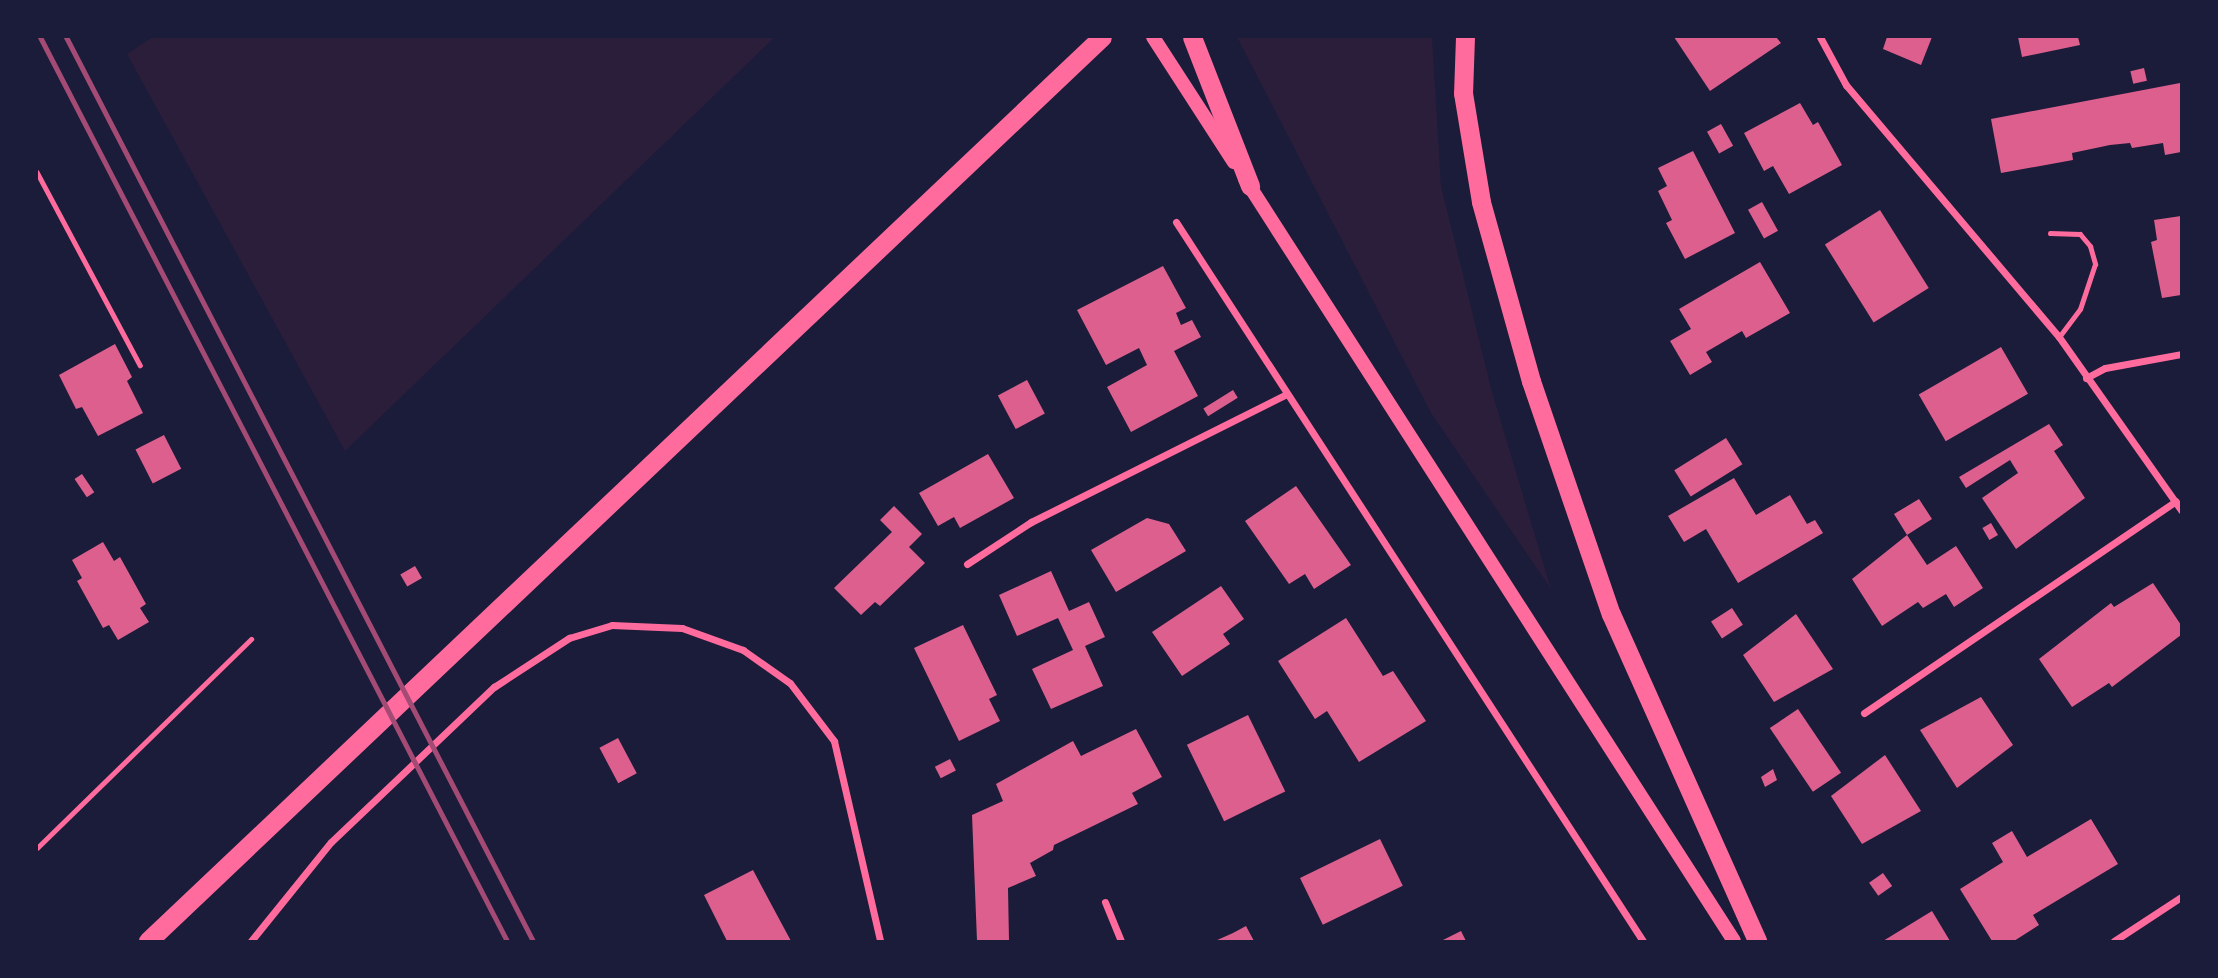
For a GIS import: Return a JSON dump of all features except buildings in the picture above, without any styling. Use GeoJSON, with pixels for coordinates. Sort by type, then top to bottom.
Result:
{"type":"FeatureCollection","features":[{"type":"Feature","properties":{"kind":"highway"},"geometry":{"type":"LineString","coordinates":[[148,941],[433,668],[1102,37]]}},
{"type":"Feature","properties":{"kind":"highway"},"geometry":{"type":"LineString","coordinates":[[1192,37],[1250,186]]}},
{"type":"Feature","properties":{"kind":"highway"},"geometry":{"type":"LineString","coordinates":[[1465,37],[1463,93],[1481,202],[1531,381],[1611,614],[1757,941]]}},
{"type":"Feature","properties":{"kind":"main road"},"geometry":{"type":"LineString","coordinates":[[1153,37],[1734,941]]}},
{"type":"Feature","properties":{"kind":"street"},"geometry":{"type":"LineString","coordinates":[[1820,37],[1846,85],[2059,337],[2181,510]]}},
{"type":"Feature","properties":{"kind":"street"},"geometry":{"type":"LineString","coordinates":[[1176,222],[1285,395],[1643,941]]}},
{"type":"Feature","properties":{"kind":"street"},"geometry":{"type":"LineString","coordinates":[[2087,378],[2105,369],[2181,354]]}},
{"type":"Feature","properties":{"kind":"street"},"geometry":{"type":"LineString","coordinates":[[967,564],[1031,522],[1285,395]]}},
{"type":"Feature","properties":{"kind":"street"},"geometry":{"type":"LineString","coordinates":[[1864,713],[2176,501]]}},
{"type":"Feature","properties":{"kind":"street"},"geometry":{"type":"LineString","coordinates":[[251,941],[331,842],[494,687],[569,638],[612,625],[682,628],[743,650],[790,683],[834,741],[880,941]]}},
{"type":"Feature","properties":{"kind":"street"},"geometry":{"type":"LineString","coordinates":[[2114,941],[2181,897]]}},
{"type":"Feature","properties":{"kind":"street"},"geometry":{"type":"LineString","coordinates":[[1105,902],[1121,941]]}},
{"type":"Feature","properties":{"kind":"lane"},"geometry":{"type":"LineString","coordinates":[[2050,233],[2080,234],[2090,246],[2095,264],[2080,309],[2059,337]]}},
{"type":"Feature","properties":{"kind":"path"},"geometry":{"type":"LineString","coordinates":[[37,172],[141,365]]}},
{"type":"Feature","properties":{"kind":"path"},"geometry":{"type":"LineString","coordinates":[[37,848],[251,639]]}},
{"type":"Feature","properties":{"kind":"shaded area"},"geometry":{"type":"Polygon","coordinates":[[[153,37],[775,37],[345,451],[127,54],[153,37]]]}},
{"type":"Feature","properties":{"kind":"shaded area"},"geometry":{"type":"Polygon","coordinates":[[[1237,37],[1432,37],[1441,186],[1492,392],[1551,589],[1431,413],[1237,37]]]}},
{"type":"Feature","properties":{"kind":"railway"},"geometry":{"type":"LineString","coordinates":[[40,37],[507,941]]}},
{"type":"Feature","properties":{"kind":"railway"},"geometry":{"type":"LineString","coordinates":[[66,37],[533,941]]}}]}
